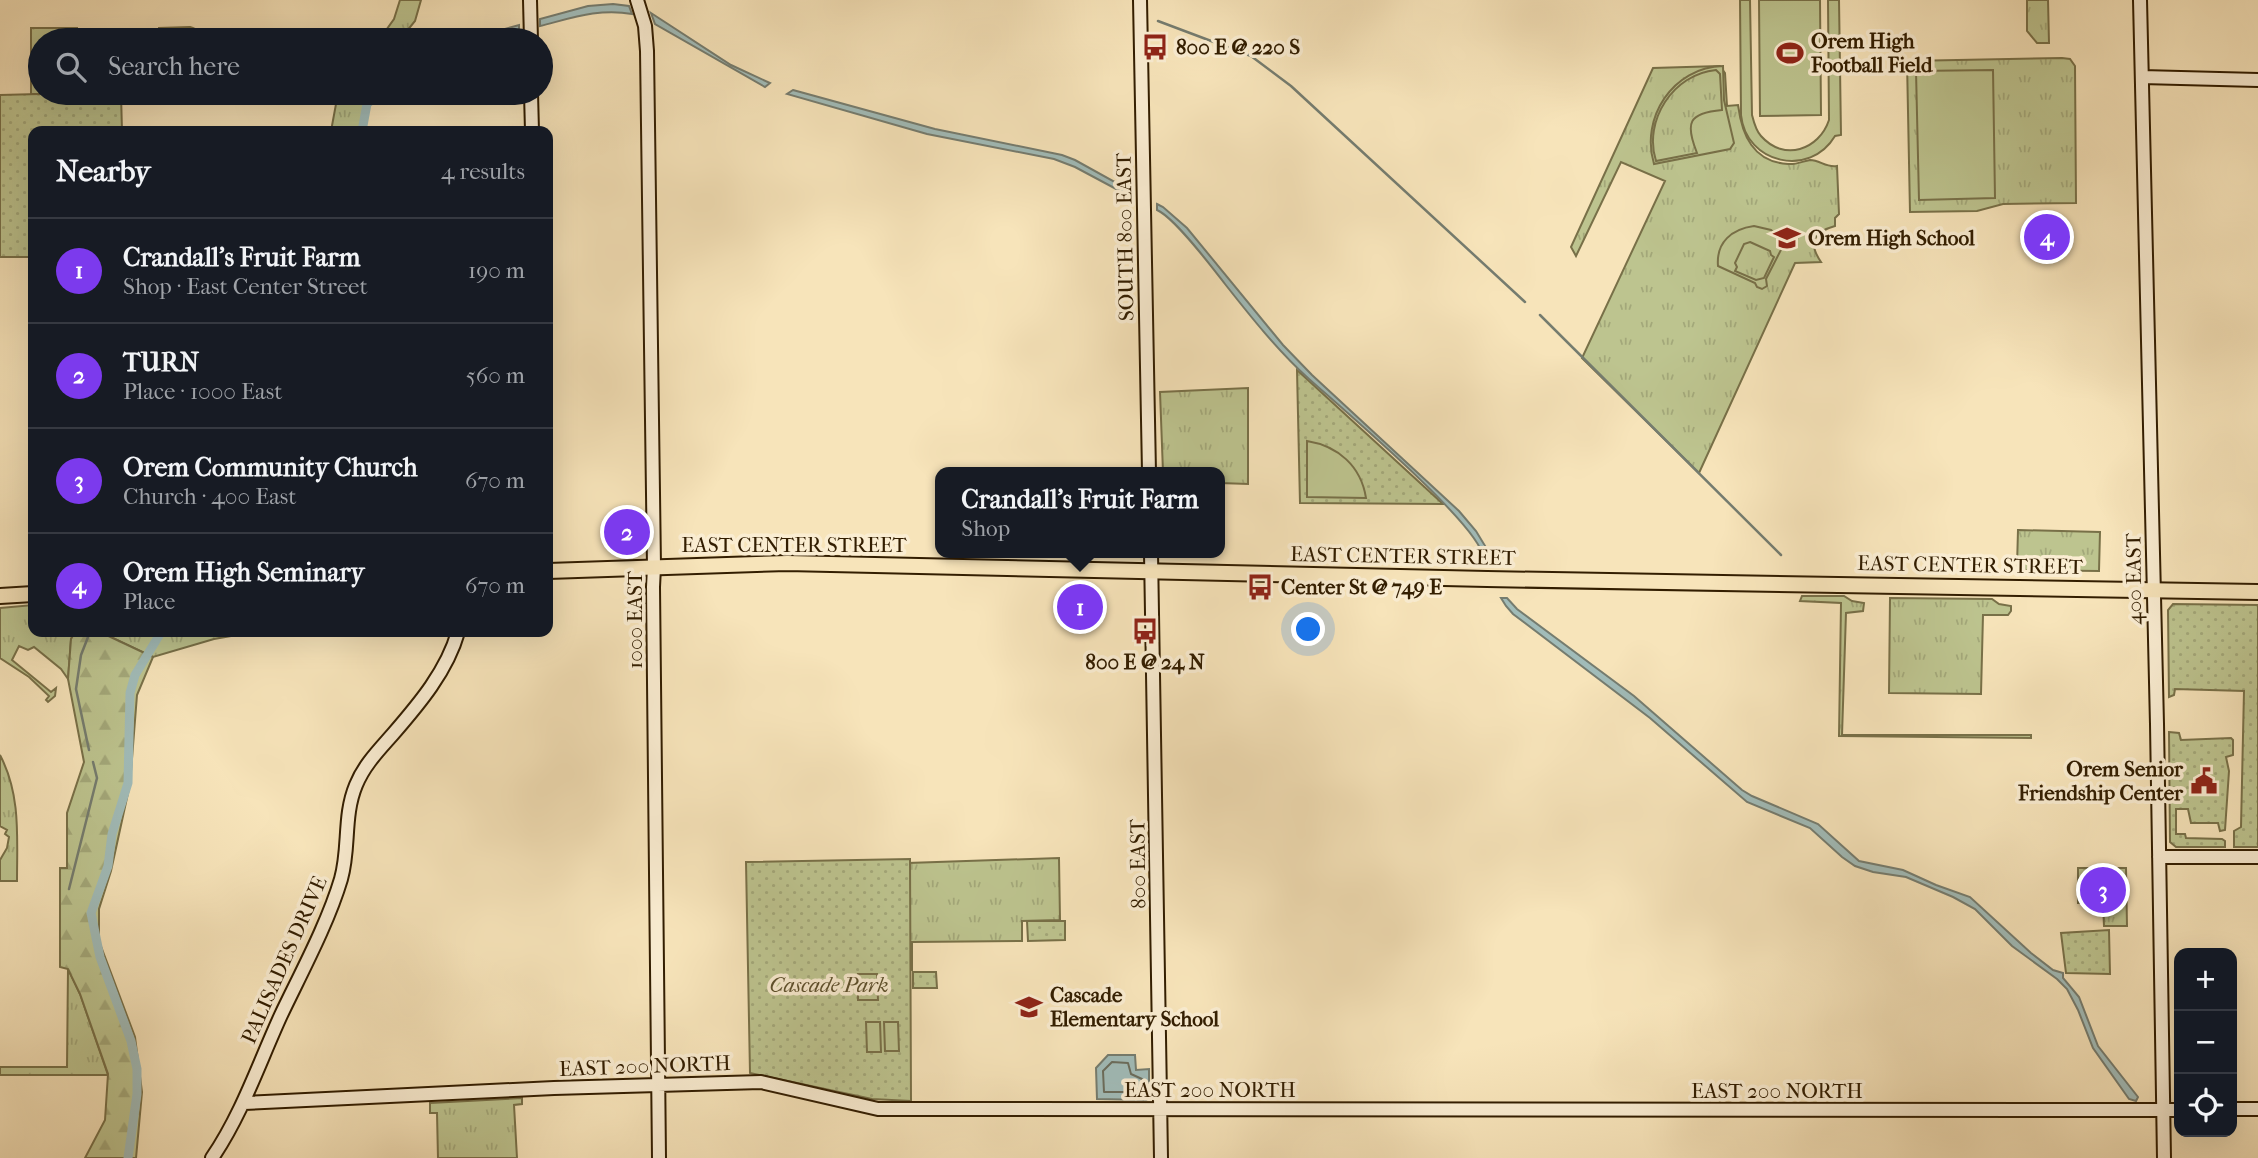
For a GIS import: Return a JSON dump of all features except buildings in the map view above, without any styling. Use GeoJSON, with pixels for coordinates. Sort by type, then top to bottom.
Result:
{"type":"FeatureCollection","features":[{"type":"Feature","properties":{"kind":"main road","name":"EAST CENTER STREET"},"geometry":{"type":"LineString","coordinates":[[553,571],[787,563],[1473,579],[2258,592]]}},
{"type":"Feature","properties":{"kind":"main road"},"geometry":{"type":"LineString","coordinates":[[0,596],[28,594]]}},
{"type":"Feature","properties":{"kind":"street"},"geometry":{"type":"LineString","coordinates":[[530,0],[531,28]]}},
{"type":"Feature","properties":{"kind":"street","name":"1000 EAST"},"geometry":{"type":"LineString","coordinates":[[637,0],[645,26],[647,51],[659,1158]]}},
{"type":"Feature","properties":{"kind":"street","name":"SOUTH 800 EAST"},"geometry":{"type":"LineString","coordinates":[[1140,0],[1149,467]]}},
{"type":"Feature","properties":{"kind":"street","name":"400 EAST"},"geometry":{"type":"LineString","coordinates":[[2140,0],[2164,1158]]}},
{"type":"Feature","properties":{"kind":"street"},"geometry":{"type":"LineString","coordinates":[[2142,77],[2258,80]]}},
{"type":"Feature","properties":{"kind":"street"},"geometry":{"type":"LineString","coordinates":[[531,105],[532,126]]}},
{"type":"Feature","properties":{"kind":"street"},"geometry":{"type":"LineString","coordinates":[[1151,558],[1151,570]]}},
{"type":"Feature","properties":{"kind":"street","name":"800 EAST"},"geometry":{"type":"LineString","coordinates":[[1151,570],[1161,1158]]}},
{"type":"Feature","properties":{"kind":"street","name":"PALISADES DRIVE"},"geometry":{"type":"LineString","coordinates":[[212,1158],[244,1103],[258,1066],[333,902],[344,871],[346,823],[356,785],[372,758],[428,691],[444,665],[456,637]]}},
{"type":"Feature","properties":{"kind":"street"},"geometry":{"type":"LineString","coordinates":[[2159,857],[2258,857]]}},
{"type":"Feature","properties":{"kind":"street","name":"EAST 200 NORTH"},"geometry":{"type":"LineString","coordinates":[[244,1103],[761,1082],[878,1109],[2174,1110]]}},
{"type":"Feature","properties":{"kind":"street"},"geometry":{"type":"LineString","coordinates":[[2237,1109],[2258,1109]]}},
{"type":"Feature","properties":{"kind":"green space"},"geometry":{"type":"Polygon","coordinates":[[[400,0],[421,0],[415,21],[409,28],[388,28],[394,19],[400,0]]]}},
{"type":"Feature","properties":{"kind":"green space"},"geometry":{"type":"Polygon","coordinates":[[[1740,0],[1750,0],[1754,124],[1759,134],[1770,144],[1790,150],[1800,149],[1817,139],[1829,120],[1828,0],[1839,0],[1841,135],[1835,136],[1824,149],[1810,157],[1796,161],[1780,160],[1754,145],[1745,132],[1741,115],[1740,0]]]}},
{"type":"Feature","properties":{"kind":"green space","name":"Orem High Football Field"},"geometry":{"type":"Polygon","coordinates":[[[1759,0],[1820,0],[1821,115],[1760,116],[1759,0]]]}},
{"type":"Feature","properties":{"kind":"green space"},"geometry":{"type":"Polygon","coordinates":[[[2027,0],[2048,0],[2049,43],[2037,43],[2027,31],[2027,0]]]}},
{"type":"Feature","properties":{"kind":"green space"},"geometry":{"type":"Polygon","coordinates":[[[2070,59],[2075,66],[2076,203],[2003,204],[1977,211],[1910,212],[1907,61],[2070,59]]]}},
{"type":"Feature","properties":{"kind":"green space"},"geometry":{"type":"Polygon","coordinates":[[[1720,66],[1725,73],[1727,106],[1738,105],[1746,136],[1758,152],[1776,162],[1791,164],[1810,160],[1837,166],[1839,214],[1835,218],[1835,226],[1822,231],[1815,239],[1815,249],[1821,262],[1795,263],[1699,473],[1582,358],[1665,181],[1621,162],[1576,256],[1571,247],[1653,68],[1720,66]]]}},
{"type":"Feature","properties":{"kind":"green space"},"geometry":{"type":"Polygon","coordinates":[[[1723,66],[1724,100],[1734,143],[1730,149],[1654,164],[1652,129],[1664,98],[1689,75],[1723,66]],[[1716,70],[1687,80],[1665,102],[1654,130],[1656,161],[1697,153],[1691,134],[1692,121],[1702,114],[1722,110],[1720,74],[1716,70]]]}},
{"type":"Feature","properties":{"kind":"green space"},"geometry":{"type":"Polygon","coordinates":[[[1993,70],[1995,198],[1919,200],[1916,71],[1993,70]]]}},
{"type":"Feature","properties":{"kind":"green space"},"geometry":{"type":"Polygon","coordinates":[[[28,94],[28,105],[121,105],[122,126],[28,126],[28,257],[0,257],[0,95],[28,94]]]}},
{"type":"Feature","properties":{"kind":"green space"},"geometry":{"type":"Polygon","coordinates":[[[336,105],[368,105],[362,115],[361,126],[332,126],[336,105]]]}},
{"type":"Feature","properties":{"kind":"green space"},"geometry":{"type":"Polygon","coordinates":[[[1754,226],[1771,230],[1785,242],[1766,279],[1767,286],[1762,289],[1718,266],[1720,250],[1727,238],[1754,226]],[[1750,242],[1744,244],[1735,263],[1735,271],[1756,280],[1764,278],[1774,257],[1770,251],[1750,242]]]}},
{"type":"Feature","properties":{"kind":"green space"},"geometry":{"type":"Polygon","coordinates":[[[1297,370],[1443,504],[1300,503],[1297,370]]]}},
{"type":"Feature","properties":{"kind":"green space"},"geometry":{"type":"Polygon","coordinates":[[[1248,388],[1248,484],[1225,483],[1225,467],[1163,467],[1160,392],[1248,388]]]}},
{"type":"Feature","properties":{"kind":"green space"},"geometry":{"type":"Polygon","coordinates":[[[1307,441],[1329,448],[1346,459],[1359,476],[1366,498],[1307,497],[1307,441]]]}},
{"type":"Feature","properties":{"kind":"green space"},"geometry":{"type":"Polygon","coordinates":[[[2018,530],[2100,532],[2099,571],[2021,570],[2017,566],[2018,530]]]}},
{"type":"Feature","properties":{"kind":"green space"},"geometry":{"type":"Polygon","coordinates":[[[1802,596],[1844,596],[1864,603],[1863,611],[1846,613],[1842,735],[2031,735],[2031,738],[1839,736],[1841,603],[1800,601],[1802,596]]]}},
{"type":"Feature","properties":{"kind":"green space"},"geometry":{"type":"Polygon","coordinates":[[[1890,598],[1992,599],[1999,604],[2011,606],[2008,615],[1983,615],[1981,694],[1889,693],[1890,598]]]}},
{"type":"Feature","properties":{"kind":"green space"},"geometry":{"type":"Polygon","coordinates":[[[2173,604],[2258,605],[2258,847],[2234,847],[2234,831],[2241,827],[2244,691],[2175,689],[2174,695],[2169,697],[2168,610],[2173,604]]]}},
{"type":"Feature","properties":{"kind":"green space"},"geometry":{"type":"Polygon","coordinates":[[[28,605],[28,637],[72,637],[68,679],[61,669],[34,647],[28,650],[19,646],[12,660],[51,692],[56,688],[55,696],[48,702],[46,700],[49,696],[29,677],[0,658],[0,608],[28,605]]]}},
{"type":"Feature","properties":{"kind":"green space"},"geometry":{"type":"Polygon","coordinates":[[[111,637],[225,637],[214,639],[153,657],[111,637]]]}},
{"type":"Feature","properties":{"kind":"green space"},"geometry":{"type":"Polygon","coordinates":[[[111,637],[153,657],[137,695],[130,784],[111,871],[99,909],[99,941],[135,1037],[142,1092],[136,1158],[85,1158],[105,1120],[108,1074],[80,994],[68,969],[60,967],[60,868],[67,868],[67,813],[84,762],[68,679],[71,639],[111,637]]]}},
{"type":"Feature","properties":{"kind":"green space"},"geometry":{"type":"Polygon","coordinates":[[[2169,732],[2179,733],[2181,740],[2233,740],[2233,755],[2226,757],[2229,771],[2225,830],[2220,831],[2218,823],[2191,823],[2188,809],[2176,809],[2176,834],[2185,834],[2186,838],[2222,839],[2225,841],[2225,847],[2176,847],[2170,842],[2169,732]]]}},
{"type":"Feature","properties":{"kind":"green space"},"geometry":{"type":"Polygon","coordinates":[[[0,755],[12,785],[15,801],[17,881],[0,881],[0,860],[7,848],[9,837],[5,834],[7,830],[0,826],[0,755]]]}},
{"type":"Feature","properties":{"kind":"green space"},"geometry":{"type":"Polygon","coordinates":[[[1059,858],[1060,920],[1022,921],[1022,941],[912,942],[912,970],[909,970],[908,863],[1059,858]]]}},
{"type":"Feature","properties":{"kind":"green space","name":"Cascade Park"},"geometry":{"type":"Polygon","coordinates":[[[910,859],[911,1101],[872,1099],[750,1073],[746,862],[910,859]]]}},
{"type":"Feature","properties":{"kind":"green space"},"geometry":{"type":"Polygon","coordinates":[[[2078,868],[2126,868],[2127,926],[2104,926],[2103,903],[2078,903],[2078,868]]]}},
{"type":"Feature","properties":{"kind":"green space"},"geometry":{"type":"Polygon","coordinates":[[[1027,921],[1065,921],[1065,940],[1028,941],[1027,921]]]}},
{"type":"Feature","properties":{"kind":"green space"},"geometry":{"type":"Polygon","coordinates":[[[2109,930],[2110,974],[2066,973],[2061,933],[2109,930]]]}},
{"type":"Feature","properties":{"kind":"green space"},"geometry":{"type":"Polygon","coordinates":[[[68,969],[80,994],[108,1075],[0,1075],[0,1067],[67,1067],[68,969]]]}},
{"type":"Feature","properties":{"kind":"green space"},"geometry":{"type":"Polygon","coordinates":[[[913,972],[936,972],[937,988],[913,988],[913,972]]]}},
{"type":"Feature","properties":{"kind":"green space"},"geometry":{"type":"Polygon","coordinates":[[[858,974],[877,974],[878,1000],[858,1000],[858,974]]]}},
{"type":"Feature","properties":{"kind":"green space"},"geometry":{"type":"Polygon","coordinates":[[[866,1022],[880,1022],[881,1052],[867,1052],[866,1022]]]}},
{"type":"Feature","properties":{"kind":"green space"},"geometry":{"type":"Polygon","coordinates":[[[884,1022],[898,1022],[899,1051],[885,1051],[884,1022]]]}},
{"type":"Feature","properties":{"kind":"green space"},"geometry":{"type":"Polygon","coordinates":[[[522,1098],[522,1104],[514,1105],[517,1158],[438,1158],[437,1113],[430,1113],[430,1103],[522,1098]]]}},
{"type":"Feature","properties":{"kind":"water"},"geometry":{"type":"Polygon","coordinates":[[[588,6],[629,6],[632,14],[597,13],[540,26],[540,19],[588,6]]]}},
{"type":"Feature","properties":{"kind":"water"},"geometry":{"type":"Polygon","coordinates":[[[651,13],[731,65],[770,83],[765,87],[655,24],[651,13]]]}},
{"type":"Feature","properties":{"kind":"water"},"geometry":{"type":"Polygon","coordinates":[[[793,90],[935,129],[1062,155],[1133,192],[1133,198],[1075,167],[1054,159],[927,134],[787,94],[793,90]]]}},
{"type":"Feature","properties":{"kind":"water"},"geometry":{"type":"Polygon","coordinates":[[[1157,204],[1187,228],[1283,345],[1312,375],[1459,511],[1476,531],[1493,559],[1483,557],[1476,542],[1435,494],[1286,357],[1192,243],[1173,222],[1157,210],[1157,204]]]}},
{"type":"Feature","properties":{"kind":"water"},"geometry":{"type":"Polygon","coordinates":[[[1501,598],[1507,598],[1517,609],[1634,696],[1742,790],[1818,824],[1859,861],[1903,870],[1970,897],[2031,953],[2053,970],[2063,973],[2063,978],[2079,997],[2098,1046],[2138,1097],[2136,1101],[2129,1099],[2093,1048],[2067,989],[2012,946],[1975,909],[1906,877],[1855,866],[1810,828],[1747,802],[1650,718],[1513,614],[1501,598]]]}},
{"type":"Feature","properties":{"kind":"water"},"geometry":{"type":"Polygon","coordinates":[[[1108,1055],[1135,1055],[1136,1070],[1149,1069],[1149,1098],[1097,1099],[1096,1068],[1108,1055]]]}},
{"type":"Feature","properties":{"kind":"waterway"},"geometry":{"type":"LineString","coordinates":[[1158,21],[1251,56],[1291,86],[1525,302]]}},
{"type":"Feature","properties":{"kind":"waterway"},"geometry":{"type":"LineString","coordinates":[[363,126],[367,105]]}},
{"type":"Feature","properties":{"kind":"waterway"},"geometry":{"type":"LineString","coordinates":[[1540,315],[1781,555]]}},
{"type":"Feature","properties":{"kind":"waterway"},"geometry":{"type":"LineString","coordinates":[[88,637],[81,655],[76,689],[89,750]]}},
{"type":"Feature","properties":{"kind":"waterway"},"geometry":{"type":"LineString","coordinates":[[128,1158],[137,1094],[137,1069],[131,1041],[100,957],[91,913],[108,866],[112,834],[128,783],[130,693],[135,675],[158,637]]}},
{"type":"Feature","properties":{"kind":"waterway"},"geometry":{"type":"LineString","coordinates":[[69,889],[97,778],[93,762]]}},
{"type":"Feature","properties":{"kind":"place","name":"800 E @ 220 S"},"geometry":{"type":"Point","coordinates":[1155,47]}},
{"type":"Feature","properties":{"kind":"place","name":"Orem High Football Field"},"geometry":{"type":"Point","coordinates":[1790,53]}},
{"type":"Feature","properties":{"kind":"place","name":"Orem High Seminary"},"geometry":{"type":"Point","coordinates":[2047,237]}},
{"type":"Feature","properties":{"kind":"place","name":"Orem High School"},"geometry":{"type":"Point","coordinates":[1787,238]}},
{"type":"Feature","properties":{"kind":"place","name":"TURN"},"geometry":{"type":"Point","coordinates":[627,532]}},
{"type":"Feature","properties":{"kind":"place","name":"Center St @ 749 E"},"geometry":{"type":"Point","coordinates":[1260,587]}},
{"type":"Feature","properties":{"kind":"place","name":"Crandall's Fruit Farm"},"geometry":{"type":"Point","coordinates":[1080,607]}},
{"type":"Feature","properties":{"kind":"place","name":"800 E @ 24 N"},"geometry":{"type":"Point","coordinates":[1145,631]}},
{"type":"Feature","properties":{"kind":"place","name":"Orem Senior Friendship Center"},"geometry":{"type":"Point","coordinates":[2204,781]}},
{"type":"Feature","properties":{"kind":"place","name":"Orem Community Church"},"geometry":{"type":"Point","coordinates":[2103,890]}},
{"type":"Feature","properties":{"kind":"place","name":"Cascade Elementary School"},"geometry":{"type":"Point","coordinates":[1029,1007]}}]}
